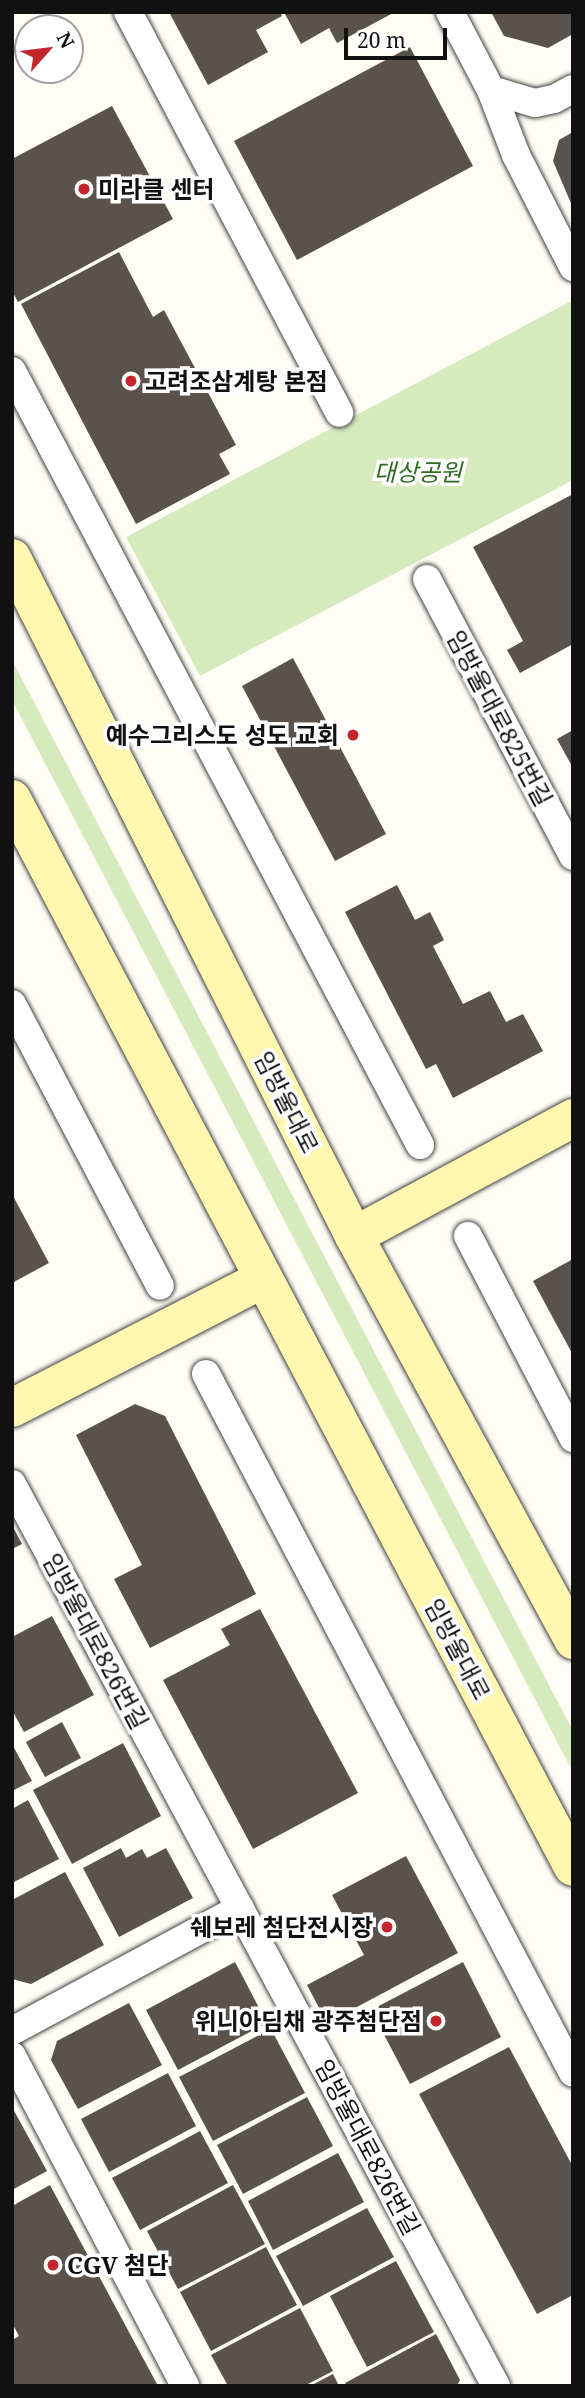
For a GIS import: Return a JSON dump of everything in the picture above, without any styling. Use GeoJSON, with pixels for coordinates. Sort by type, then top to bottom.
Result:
{"type":"FeatureCollection","features":[{"type":"Feature","properties":{"kind":"main road","name":"임방울대로"},"geometry":{"type":"LineString","coordinates":[[12,558],[354,1236],[573,1640]]}},
{"type":"Feature","properties":{"kind":"main road","name":"임방울대로"},"geometry":{"type":"LineString","coordinates":[[12,799],[573,1867]]}},
{"type":"Feature","properties":{"kind":"main road"},"geometry":{"type":"LineString","coordinates":[[354,1236],[573,1118]]}},
{"type":"Feature","properties":{"kind":"main road"},"geometry":{"type":"LineString","coordinates":[[12,1408],[263,1279]]}},
{"type":"Feature","properties":{"kind":"street"},"geometry":{"type":"LineString","coordinates":[[128,12],[339,413]]}},
{"type":"Feature","properties":{"kind":"street"},"geometry":{"type":"LineString","coordinates":[[450,12],[491,90],[516,155],[573,267]]}},
{"type":"Feature","properties":{"kind":"street"},"geometry":{"type":"LineString","coordinates":[[491,90],[535,103],[554,99],[573,89]]}},
{"type":"Feature","properties":{"kind":"street"},"geometry":{"type":"LineString","coordinates":[[12,371],[420,1144]]}},
{"type":"Feature","properties":{"kind":"street","name":"임방울대로825번길"},"geometry":{"type":"LineString","coordinates":[[427,579],[573,856]]}},
{"type":"Feature","properties":{"kind":"street"},"geometry":{"type":"LineString","coordinates":[[12,1004],[160,1286]]}},
{"type":"Feature","properties":{"kind":"street"},"geometry":{"type":"LineString","coordinates":[[468,1236],[573,1438]]}},
{"type":"Feature","properties":{"kind":"street"},"geometry":{"type":"LineString","coordinates":[[206,1374],[573,2073]]}},
{"type":"Feature","properties":{"kind":"street","name":"임방울대로826번길"},"geometry":{"type":"LineString","coordinates":[[12,1484],[496,2386]]}},
{"type":"Feature","properties":{"kind":"street"},"geometry":{"type":"LineString","coordinates":[[12,2031],[240,1908]]}},
{"type":"Feature","properties":{"kind":"street"},"geometry":{"type":"LineString","coordinates":[[12,2056],[185,2386]]}},
{"type":"Feature","properties":{"kind":"green space","name":"대상공원"},"geometry":{"type":"Polygon","coordinates":[[[573,300],[573,480],[200,676],[126,537],[573,300]]]}},
{"type":"Feature","properties":{"kind":"green space"},"geometry":{"type":"Polygon","coordinates":[[[12,660],[573,1731],[573,1772],[12,700],[12,660]]]}},
{"type":"Feature","properties":{"kind":"building"},"geometry":{"type":"Polygon","coordinates":[[[169,12],[280,12],[282,16],[256,30],[268,52],[208,85],[169,12]]]}},
{"type":"Feature","properties":{"kind":"building"},"geometry":{"type":"Polygon","coordinates":[[[284,12],[395,12],[337,43],[329,28],[301,44],[284,12]]]}},
{"type":"Feature","properties":{"kind":"building"},"geometry":{"type":"Polygon","coordinates":[[[491,12],[573,12],[573,34],[548,48],[504,36],[491,12]]]}},
{"type":"Feature","properties":{"kind":"building"},"geometry":{"type":"Polygon","coordinates":[[[410,47],[473,166],[297,260],[234,141],[410,47]]]}},
{"type":"Feature","properties":{"kind":"building","name":"미라클 센터"},"geometry":{"type":"Polygon","coordinates":[[[112,106],[173,219],[18,302],[12,291],[12,159],[112,106]]]}},
{"type":"Feature","properties":{"kind":"building"},"geometry":{"type":"Polygon","coordinates":[[[573,132],[573,208],[553,161],[559,140],[573,132]]]}},
{"type":"Feature","properties":{"kind":"building","name":"고려조삼계탕 본점"},"geometry":{"type":"Polygon","coordinates":[[[119,252],[153,317],[164,310],[236,445],[219,454],[230,474],[136,524],[21,304],[119,252]]]}},
{"type":"Feature","properties":{"kind":"building"},"geometry":{"type":"Polygon","coordinates":[[[573,494],[573,644],[520,673],[507,650],[523,641],[473,547],[573,494]]]}},
{"type":"Feature","properties":{"kind":"building"},"geometry":{"type":"Polygon","coordinates":[[[293,658],[386,834],[335,861],[242,686],[293,658]]]}},
{"type":"Feature","properties":{"kind":"building"},"geometry":{"type":"Polygon","coordinates":[[[573,730],[573,768],[557,739],[573,730]]]}},
{"type":"Feature","properties":{"kind":"building"},"geometry":{"type":"Polygon","coordinates":[[[397,885],[415,920],[430,912],[444,940],[433,946],[463,1004],[490,991],[506,1022],[523,1014],[543,1051],[453,1098],[436,1064],[426,1069],[345,912],[397,885]]]}},
{"type":"Feature","properties":{"kind":"building"},"geometry":{"type":"Polygon","coordinates":[[[12,1194],[49,1263],[12,1283],[12,1194]]]}},
{"type":"Feature","properties":{"kind":"building"},"geometry":{"type":"Polygon","coordinates":[[[573,1259],[573,1355],[533,1281],[573,1259]]]}},
{"type":"Feature","properties":{"kind":"building"},"geometry":{"type":"Polygon","coordinates":[[[135,1404],[165,1416],[256,1594],[150,1648],[114,1579],[142,1565],[76,1435],[135,1404]]]}},
{"type":"Feature","properties":{"kind":"building"},"geometry":{"type":"Polygon","coordinates":[[[12,1525],[22,1544],[12,1549],[12,1525]]]}},
{"type":"Feature","properties":{"kind":"building"},"geometry":{"type":"Polygon","coordinates":[[[260,1609],[358,1793],[253,1849],[163,1680],[230,1645],[221,1629],[260,1609]]]}},
{"type":"Feature","properties":{"kind":"building"},"geometry":{"type":"Polygon","coordinates":[[[52,1616],[94,1695],[24,1732],[12,1710],[12,1637],[52,1616]]]}},
{"type":"Feature","properties":{"kind":"building"},"geometry":{"type":"Polygon","coordinates":[[[62,1722],[81,1758],[45,1777],[26,1742],[62,1722]]]}},
{"type":"Feature","properties":{"kind":"building"},"geometry":{"type":"Polygon","coordinates":[[[123,1743],[161,1816],[72,1864],[33,1790],[123,1743]]]}},
{"type":"Feature","properties":{"kind":"building"},"geometry":{"type":"Polygon","coordinates":[[[12,1744],[32,1781],[12,1791],[12,1744]]]}},
{"type":"Feature","properties":{"kind":"building"},"geometry":{"type":"Polygon","coordinates":[[[28,1800],[59,1859],[12,1883],[12,1809],[28,1800]]]}},
{"type":"Feature","properties":{"kind":"building"},"geometry":{"type":"Polygon","coordinates":[[[121,1848],[126,1858],[142,1849],[147,1858],[166,1848],[193,1898],[119,1937],[83,1868],[121,1848]]]}},
{"type":"Feature","properties":{"kind":"building"},"geometry":{"type":"Polygon","coordinates":[[[406,1856],[458,1953],[327,2023],[307,1985],[364,1955],[332,1895],[406,1856]]]}},
{"type":"Feature","properties":{"kind":"building"},"geometry":{"type":"Polygon","coordinates":[[[65,1872],[104,1945],[31,1984],[12,1979],[12,1900],[65,1872]]]}},
{"type":"Feature","properties":{"kind":"building"},"geometry":{"type":"Polygon","coordinates":[[[235,1962],[267,2023],[178,2070],[146,2010],[235,1962]]]}},
{"type":"Feature","properties":{"kind":"building"},"geometry":{"type":"Polygon","coordinates":[[[463,1962],[501,2037],[410,2084],[371,2010],[463,1962]]]}},
{"type":"Feature","properties":{"kind":"building"},"geometry":{"type":"Polygon","coordinates":[[[129,2003],[162,2065],[78,2109],[51,2060],[57,2041],[129,2003]]]}},
{"type":"Feature","properties":{"kind":"building"},"geometry":{"type":"Polygon","coordinates":[[[271,2029],[305,2093],[213,2141],[179,2077],[271,2029]]]}},
{"type":"Feature","properties":{"kind":"building"},"geometry":{"type":"Polygon","coordinates":[[[509,2047],[573,2167],[573,2295],[537,2314],[419,2094],[509,2047]]]}},
{"type":"Feature","properties":{"kind":"building"},"geometry":{"type":"Polygon","coordinates":[[[168,2073],[196,2126],[109,2172],[81,2119],[168,2073]]]}},
{"type":"Feature","properties":{"kind":"building"},"geometry":{"type":"Polygon","coordinates":[[[307,2097],[333,2146],[243,2194],[217,2145],[307,2097]]]}},
{"type":"Feature","properties":{"kind":"building"},"geometry":{"type":"Polygon","coordinates":[[[12,2107],[47,2171],[12,2190],[12,2107]]]}},
{"type":"Feature","properties":{"kind":"building"},"geometry":{"type":"Polygon","coordinates":[[[200,2131],[228,2183],[140,2230],[112,2178],[200,2131]]]}},
{"type":"Feature","properties":{"kind":"building"},"geometry":{"type":"Polygon","coordinates":[[[338,2153],[364,2202],[273,2250],[248,2201],[338,2153]]]}},
{"type":"Feature","properties":{"kind":"building","name":"CGV 첨단"},"geometry":{"type":"Polygon","coordinates":[[[50,2185],[158,2386],[12,2386],[12,2340],[19,2336],[12,2323],[12,2206],[50,2185]]]}},
{"type":"Feature","properties":{"kind":"building"},"geometry":{"type":"Polygon","coordinates":[[[233,2185],[265,2244],[178,2289],[147,2231],[233,2185]]]}},
{"type":"Feature","properties":{"kind":"building"},"geometry":{"type":"Polygon","coordinates":[[[367,2208],[394,2257],[303,2306],[276,2256],[367,2208]]]}},
{"type":"Feature","properties":{"kind":"building"},"geometry":{"type":"Polygon","coordinates":[[[266,2247],[297,2305],[211,2351],[180,2292],[266,2247]]]}},
{"type":"Feature","properties":{"kind":"building"},"geometry":{"type":"Polygon","coordinates":[[[396,2261],[434,2332],[367,2367],[330,2296],[396,2261]]]}},
{"type":"Feature","properties":{"kind":"building"},"geometry":{"type":"Polygon","coordinates":[[[300,2308],[333,2371],[304,2386],[228,2386],[211,2355],[300,2308]]]}},
{"type":"Feature","properties":{"kind":"building"},"geometry":{"type":"Polygon","coordinates":[[[436,2334],[460,2380],[457,2386],[347,2386],[345,2383],[436,2334]]]}},
{"type":"Feature","properties":{"kind":"building"},"geometry":{"type":"Polygon","coordinates":[[[333,2374],[339,2386],[310,2386],[333,2374]]]}},
{"type":"Feature","properties":{"kind":"place","name":"미라클 센터"},"geometry":{"type":"Point","coordinates":[84,189]}},
{"type":"Feature","properties":{"kind":"place","name":"고려조삼계탕 본점"},"geometry":{"type":"Point","coordinates":[131,381]}},
{"type":"Feature","properties":{"kind":"place","name":"예수그리스도 성도 교회"},"geometry":{"type":"Point","coordinates":[353,735]}},
{"type":"Feature","properties":{"kind":"place","name":"쉐보레 첨단전시장"},"geometry":{"type":"Point","coordinates":[387,1927]}},
{"type":"Feature","properties":{"kind":"place","name":"위니아딤채 광주첨단점"},"geometry":{"type":"Point","coordinates":[436,2021]}},
{"type":"Feature","properties":{"kind":"place","name":"CGV 첨단"},"geometry":{"type":"Point","coordinates":[53,2265]}}]}
